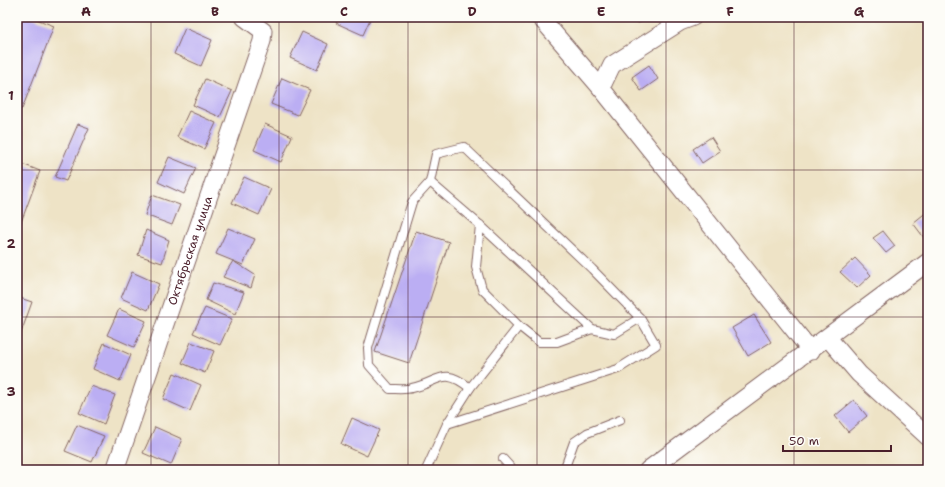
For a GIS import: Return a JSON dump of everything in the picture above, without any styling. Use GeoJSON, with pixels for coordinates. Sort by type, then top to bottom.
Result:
{"type":"FeatureCollection","features":[{"type":"Feature","properties":{"kind":"street","name":"Октябрьская улица"},"geometry":{"type":"LineString","coordinates":[[115,470],[228,145],[262,41],[263,31],[244,17]]}},
{"type":"Feature","properties":{"kind":"street"},"geometry":{"type":"LineString","coordinates":[[540,17],[601,88],[811,351]]}},
{"type":"Feature","properties":{"kind":"street"},"geometry":{"type":"LineString","coordinates":[[601,88],[612,65],[680,22],[693,17]]}},
{"type":"Feature","properties":{"kind":"street"},"geometry":{"type":"LineString","coordinates":[[648,470],[811,351],[928,262]]}},
{"type":"Feature","properties":{"kind":"street"},"geometry":{"type":"LineString","coordinates":[[828,338],[860,374],[928,437]]}},
{"type":"Feature","properties":{"kind":"lane"},"geometry":{"type":"LineString","coordinates":[[447,424],[618,369],[656,346],[640,318],[592,269],[464,147],[436,154],[430,182],[412,202],[368,348],[369,365],[390,389],[412,389],[443,377],[458,379],[470,388]]}},
{"type":"Feature","properties":{"kind":"lane"},"geometry":{"type":"LineString","coordinates":[[430,182],[480,225],[592,329],[614,334],[640,318]]}},
{"type":"Feature","properties":{"kind":"lane"},"geometry":{"type":"LineString","coordinates":[[480,225],[476,267],[482,290],[519,326],[539,342],[557,342],[592,329]]}},
{"type":"Feature","properties":{"kind":"lane"},"geometry":{"type":"LineString","coordinates":[[426,470],[447,424],[470,388],[519,326]]}},
{"type":"Feature","properties":{"kind":"lane"},"geometry":{"type":"LineString","coordinates":[[564,470],[574,442],[587,433],[620,420]]}},
{"type":"Feature","properties":{"kind":"lane"},"geometry":{"type":"LineString","coordinates":[[503,459],[514,470]]}},
{"type":"Feature","properties":{"kind":"building"},"geometry":{"type":"Polygon","coordinates":[[[17,17],[31,17],[54,26],[22,109],[17,107],[17,17]]]}},
{"type":"Feature","properties":{"kind":"building"},"geometry":{"type":"Polygon","coordinates":[[[339,17],[371,17],[363,35],[336,23],[339,17]]]}},
{"type":"Feature","properties":{"kind":"building"},"geometry":{"type":"Polygon","coordinates":[[[636,17],[653,17],[638,23],[636,17]]]}},
{"type":"Feature","properties":{"kind":"building"},"geometry":{"type":"Polygon","coordinates":[[[185,28],[212,40],[201,66],[174,54],[185,28]]]}},
{"type":"Feature","properties":{"kind":"building"},"geometry":{"type":"Polygon","coordinates":[[[302,32],[328,44],[317,70],[290,58],[302,32]]]}},
{"type":"Feature","properties":{"kind":"building"},"geometry":{"type":"Polygon","coordinates":[[[649,65],[658,79],[641,91],[632,77],[649,65]]]}},
{"type":"Feature","properties":{"kind":"building"},"geometry":{"type":"Polygon","coordinates":[[[282,78],[310,90],[298,115],[271,104],[282,78]]]}},
{"type":"Feature","properties":{"kind":"building"},"geometry":{"type":"Polygon","coordinates":[[[205,79],[232,91],[220,117],[193,105],[205,79]]]}},
{"type":"Feature","properties":{"kind":"building"},"geometry":{"type":"Polygon","coordinates":[[[189,111],[216,123],[204,149],[177,137],[189,111]]]}},
{"type":"Feature","properties":{"kind":"building"},"geometry":{"type":"Polygon","coordinates":[[[78,124],[89,128],[66,181],[55,177],[78,124]]]}},
{"type":"Feature","properties":{"kind":"building"},"geometry":{"type":"Polygon","coordinates":[[[265,124],[292,136],[281,162],[254,150],[265,124]]]}},
{"type":"Feature","properties":{"kind":"building"},"geometry":{"type":"Polygon","coordinates":[[[711,137],[720,151],[702,163],[693,149],[711,137]]]}},
{"type":"Feature","properties":{"kind":"building"},"geometry":{"type":"Polygon","coordinates":[[[169,157],[196,168],[184,194],[158,182],[169,157]]]}},
{"type":"Feature","properties":{"kind":"building"},"geometry":{"type":"Polygon","coordinates":[[[17,162],[40,171],[17,233],[17,162]]]}},
{"type":"Feature","properties":{"kind":"building"},"geometry":{"type":"Polygon","coordinates":[[[244,177],[271,189],[259,215],[232,203],[244,177]]]}},
{"type":"Feature","properties":{"kind":"building"},"geometry":{"type":"Polygon","coordinates":[[[152,195],[180,205],[172,225],[145,215],[152,195]]]}},
{"type":"Feature","properties":{"kind":"building"},"geometry":{"type":"Polygon","coordinates":[[[928,211],[928,243],[913,223],[928,211]]]}},
{"type":"Feature","properties":{"kind":"building"},"geometry":{"type":"Polygon","coordinates":[[[228,228],[255,239],[243,265],[216,254],[228,228]]]}},
{"type":"Feature","properties":{"kind":"building"},"geometry":{"type":"Polygon","coordinates":[[[146,230],[169,240],[162,263],[138,255],[146,230]]]}},
{"type":"Feature","properties":{"kind":"building"},"geometry":{"type":"Polygon","coordinates":[[[416,231],[449,242],[409,363],[375,352],[416,231]]]}},
{"type":"Feature","properties":{"kind":"building"},"geometry":{"type":"Polygon","coordinates":[[[883,231],[895,246],[886,253],[873,238],[883,231]]]}},
{"type":"Feature","properties":{"kind":"building"},"geometry":{"type":"Polygon","coordinates":[[[855,258],[871,275],[857,288],[840,272],[855,258]]]}},
{"type":"Feature","properties":{"kind":"building"},"geometry":{"type":"Polygon","coordinates":[[[233,261],[255,275],[251,288],[223,277],[233,261]]]}},
{"type":"Feature","properties":{"kind":"building"},"geometry":{"type":"Polygon","coordinates":[[[132,272],[159,284],[148,310],[121,298],[132,272]]]}},
{"type":"Feature","properties":{"kind":"building"},"geometry":{"type":"Polygon","coordinates":[[[213,283],[244,292],[235,314],[206,300],[213,283]]]}},
{"type":"Feature","properties":{"kind":"building"},"geometry":{"type":"Polygon","coordinates":[[[17,297],[32,302],[17,344],[17,297]]]}},
{"type":"Feature","properties":{"kind":"building"},"geometry":{"type":"Polygon","coordinates":[[[205,308],[232,319],[220,345],[193,333],[205,308]]]}},
{"type":"Feature","properties":{"kind":"building"},"geometry":{"type":"Polygon","coordinates":[[[119,309],[146,321],[134,347],[107,335],[119,309]]]}},
{"type":"Feature","properties":{"kind":"building"},"geometry":{"type":"Polygon","coordinates":[[[754,315],[771,342],[748,356],[732,328],[754,315]]]}},
{"type":"Feature","properties":{"kind":"building"},"geometry":{"type":"Polygon","coordinates":[[[191,342],[214,351],[205,373],[182,363],[191,342]]]}},
{"type":"Feature","properties":{"kind":"building"},"geometry":{"type":"Polygon","coordinates":[[[104,343],[131,355],[120,381],[93,369],[104,343]]]}},
{"type":"Feature","properties":{"kind":"building"},"geometry":{"type":"Polygon","coordinates":[[[174,373],[201,385],[190,411],[163,399],[174,373]]]}},
{"type":"Feature","properties":{"kind":"building"},"geometry":{"type":"Polygon","coordinates":[[[91,386],[115,395],[104,424],[79,413],[91,386]]]}},
{"type":"Feature","properties":{"kind":"building"},"geometry":{"type":"Polygon","coordinates":[[[854,400],[867,416],[848,432],[835,416],[854,400]]]}},
{"type":"Feature","properties":{"kind":"building"},"geometry":{"type":"Polygon","coordinates":[[[352,418],[379,430],[367,456],[341,444],[352,418]]]}},
{"type":"Feature","properties":{"kind":"building"},"geometry":{"type":"Polygon","coordinates":[[[77,425],[104,436],[92,462],[65,451],[77,425]]]}},
{"type":"Feature","properties":{"kind":"building"},"geometry":{"type":"Polygon","coordinates":[[[155,427],[182,439],[171,465],[143,453],[155,427]]]}}]}
